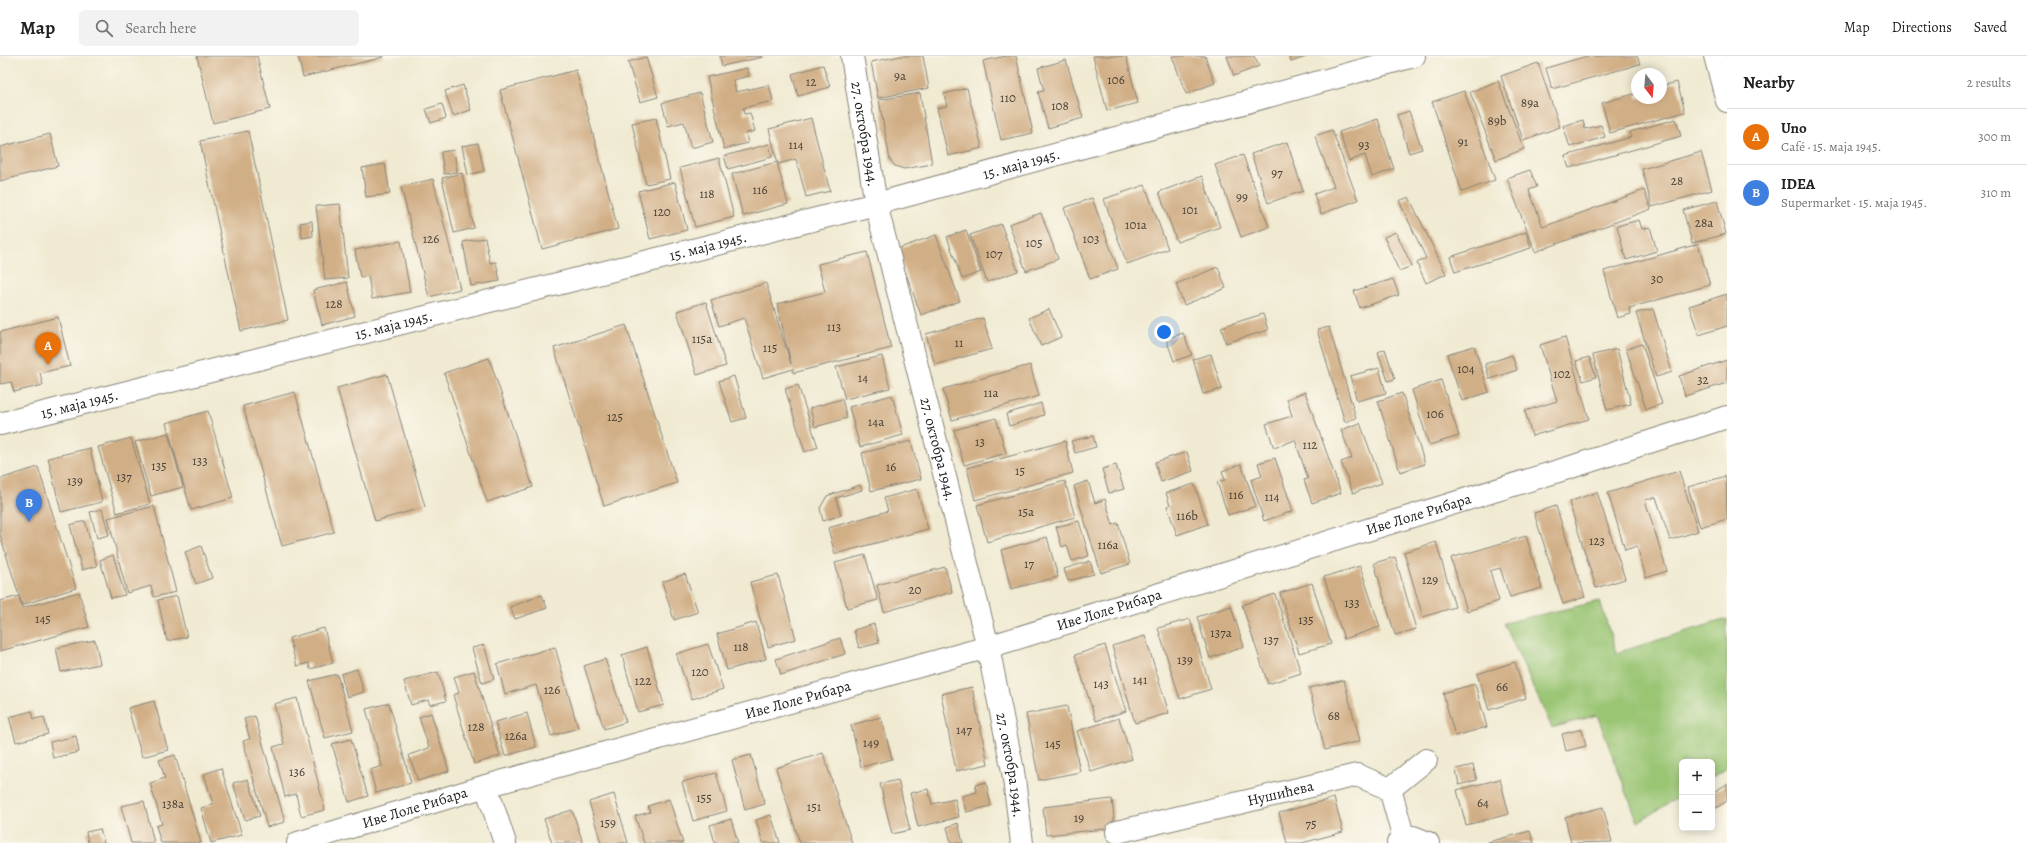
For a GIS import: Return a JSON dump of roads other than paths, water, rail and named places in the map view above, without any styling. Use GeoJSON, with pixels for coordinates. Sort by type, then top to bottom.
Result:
{"type":"FeatureCollection","features":[{"type":"Feature","properties":{"kind":"street","name":"27. октобра 1944."},"geometry":{"type":"LineString","coordinates":[[852,56],[876,204],[988,647],[1013,771],[1022,843]]}},
{"type":"Feature","properties":{"kind":"street","name":"15. маја 1945."},"geometry":{"type":"LineString","coordinates":[[0,424],[876,204],[1414,56]]}},
{"type":"Feature","properties":{"kind":"street"},"geometry":{"type":"LineString","coordinates":[[1715,56],[1727,102]]}},
{"type":"Feature","properties":{"kind":"street","name":"Иве Лоле Рибара"},"geometry":{"type":"LineString","coordinates":[[298,843],[486,786],[988,647],[1568,468],[1727,417]]}},
{"type":"Feature","properties":{"kind":"street"},"geometry":{"type":"LineString","coordinates":[[1426,760],[1390,789],[1401,841],[1412,838],[1428,843]]}},
{"type":"Feature","properties":{"kind":"street","name":"Нушићева"},"geometry":{"type":"LineString","coordinates":[[1117,832],[1357,774],[1390,789]]}},
{"type":"Feature","properties":{"kind":"street","name":"Иве Лоле Рибара"},"geometry":{"type":"LineString","coordinates":[[486,786],[505,843]]}},
{"type":"Feature","properties":{"kind":"place","name":"Uno"},"geometry":{"type":"Point","coordinates":[48,365]}},
{"type":"Feature","properties":{"kind":"place","name":"IDEA"},"geometry":{"type":"Point","coordinates":[29,522]}}]}
